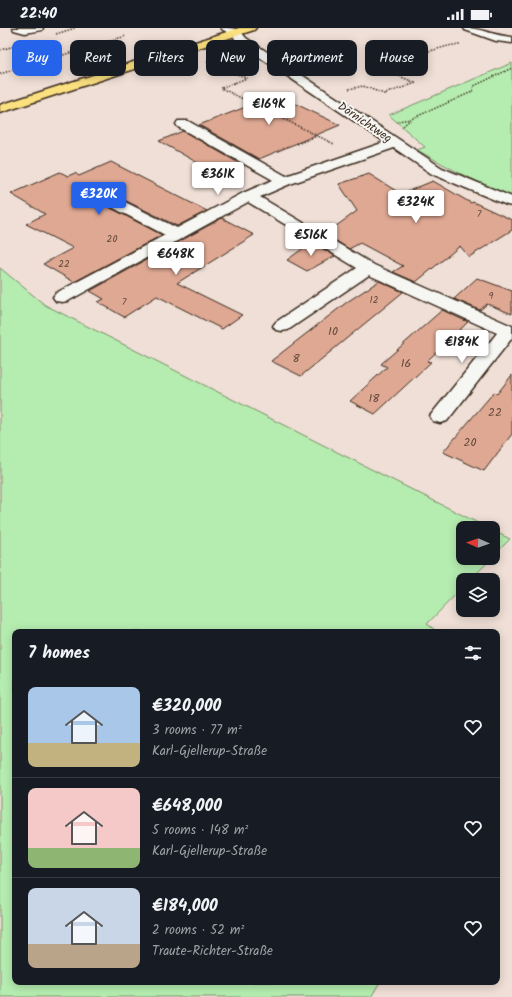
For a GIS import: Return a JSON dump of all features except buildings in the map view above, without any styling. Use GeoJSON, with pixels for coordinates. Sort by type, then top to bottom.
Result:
{"type":"FeatureCollection","features":[{"type":"Feature","properties":{"kind":"main road"},"geometry":{"type":"LineString","coordinates":[[0,109],[232,30],[250,28]]}},
{"type":"Feature","properties":{"kind":"street","name":"Dörnichtweg"},"geometry":{"type":"LineString","coordinates":[[232,30],[241,40],[398,136],[437,171],[512,202]]}},
{"type":"Feature","properties":{"kind":"street"},"geometry":{"type":"LineString","coordinates":[[182,124],[285,181]]}},
{"type":"Feature","properties":{"kind":"street"},"geometry":{"type":"LineString","coordinates":[[62,297],[248,196],[398,136]]}},
{"type":"Feature","properties":{"kind":"street"},"geometry":{"type":"LineString","coordinates":[[94,192],[176,234]]}},
{"type":"Feature","properties":{"kind":"street"},"geometry":{"type":"LineString","coordinates":[[248,196],[368,268],[510,332],[440,416]]}},
{"type":"Feature","properties":{"kind":"street"},"geometry":{"type":"LineString","coordinates":[[282,326],[368,268]]}},
{"type":"Feature","properties":{"kind":"lane"},"geometry":{"type":"LineString","coordinates":[[17,28],[25,30],[39,28]]}},
{"type":"Feature","properties":{"kind":"lane"},"geometry":{"type":"LineString","coordinates":[[468,28],[499,39],[512,40]]}},
{"type":"Feature","properties":{"kind":"path"},"geometry":{"type":"LineString","coordinates":[[64,28],[69,30]]}},
{"type":"Feature","properties":{"kind":"path"},"geometry":{"type":"LineString","coordinates":[[0,74],[126,36]]}},
{"type":"Feature","properties":{"kind":"path"},"geometry":{"type":"LineString","coordinates":[[343,90],[363,86],[384,94],[416,83],[375,66],[452,45],[464,45]]}},
{"type":"Feature","properties":{"kind":"path"},"geometry":{"type":"LineString","coordinates":[[205,61],[247,78],[221,88],[337,146]]}},
{"type":"Feature","properties":{"kind":"path"},"geometry":{"type":"LineString","coordinates":[[398,136],[411,119],[472,92],[474,86],[512,68]]}},
{"type":"Feature","properties":{"kind":"path"},"geometry":{"type":"LineString","coordinates":[[296,144],[318,136]]}},
{"type":"Feature","properties":{"kind":"green space"},"geometry":{"type":"Polygon","coordinates":[[[512,63],[512,197],[461,174],[417,150],[425,147],[389,115],[512,63]]]}},
{"type":"Feature","properties":{"kind":"green space"},"geometry":{"type":"Polygon","coordinates":[[[0,268],[45,305],[474,521],[456,521],[456,565],[485,565],[477,573],[456,573],[456,594],[427,624],[434,629],[12,629],[12,985],[378,985],[371,997],[0,997],[0,268]]]}},
{"type":"Feature","properties":{"kind":"green space"},"geometry":{"type":"Polygon","coordinates":[[[500,534],[510,539],[500,549],[500,534]]]}}]}
